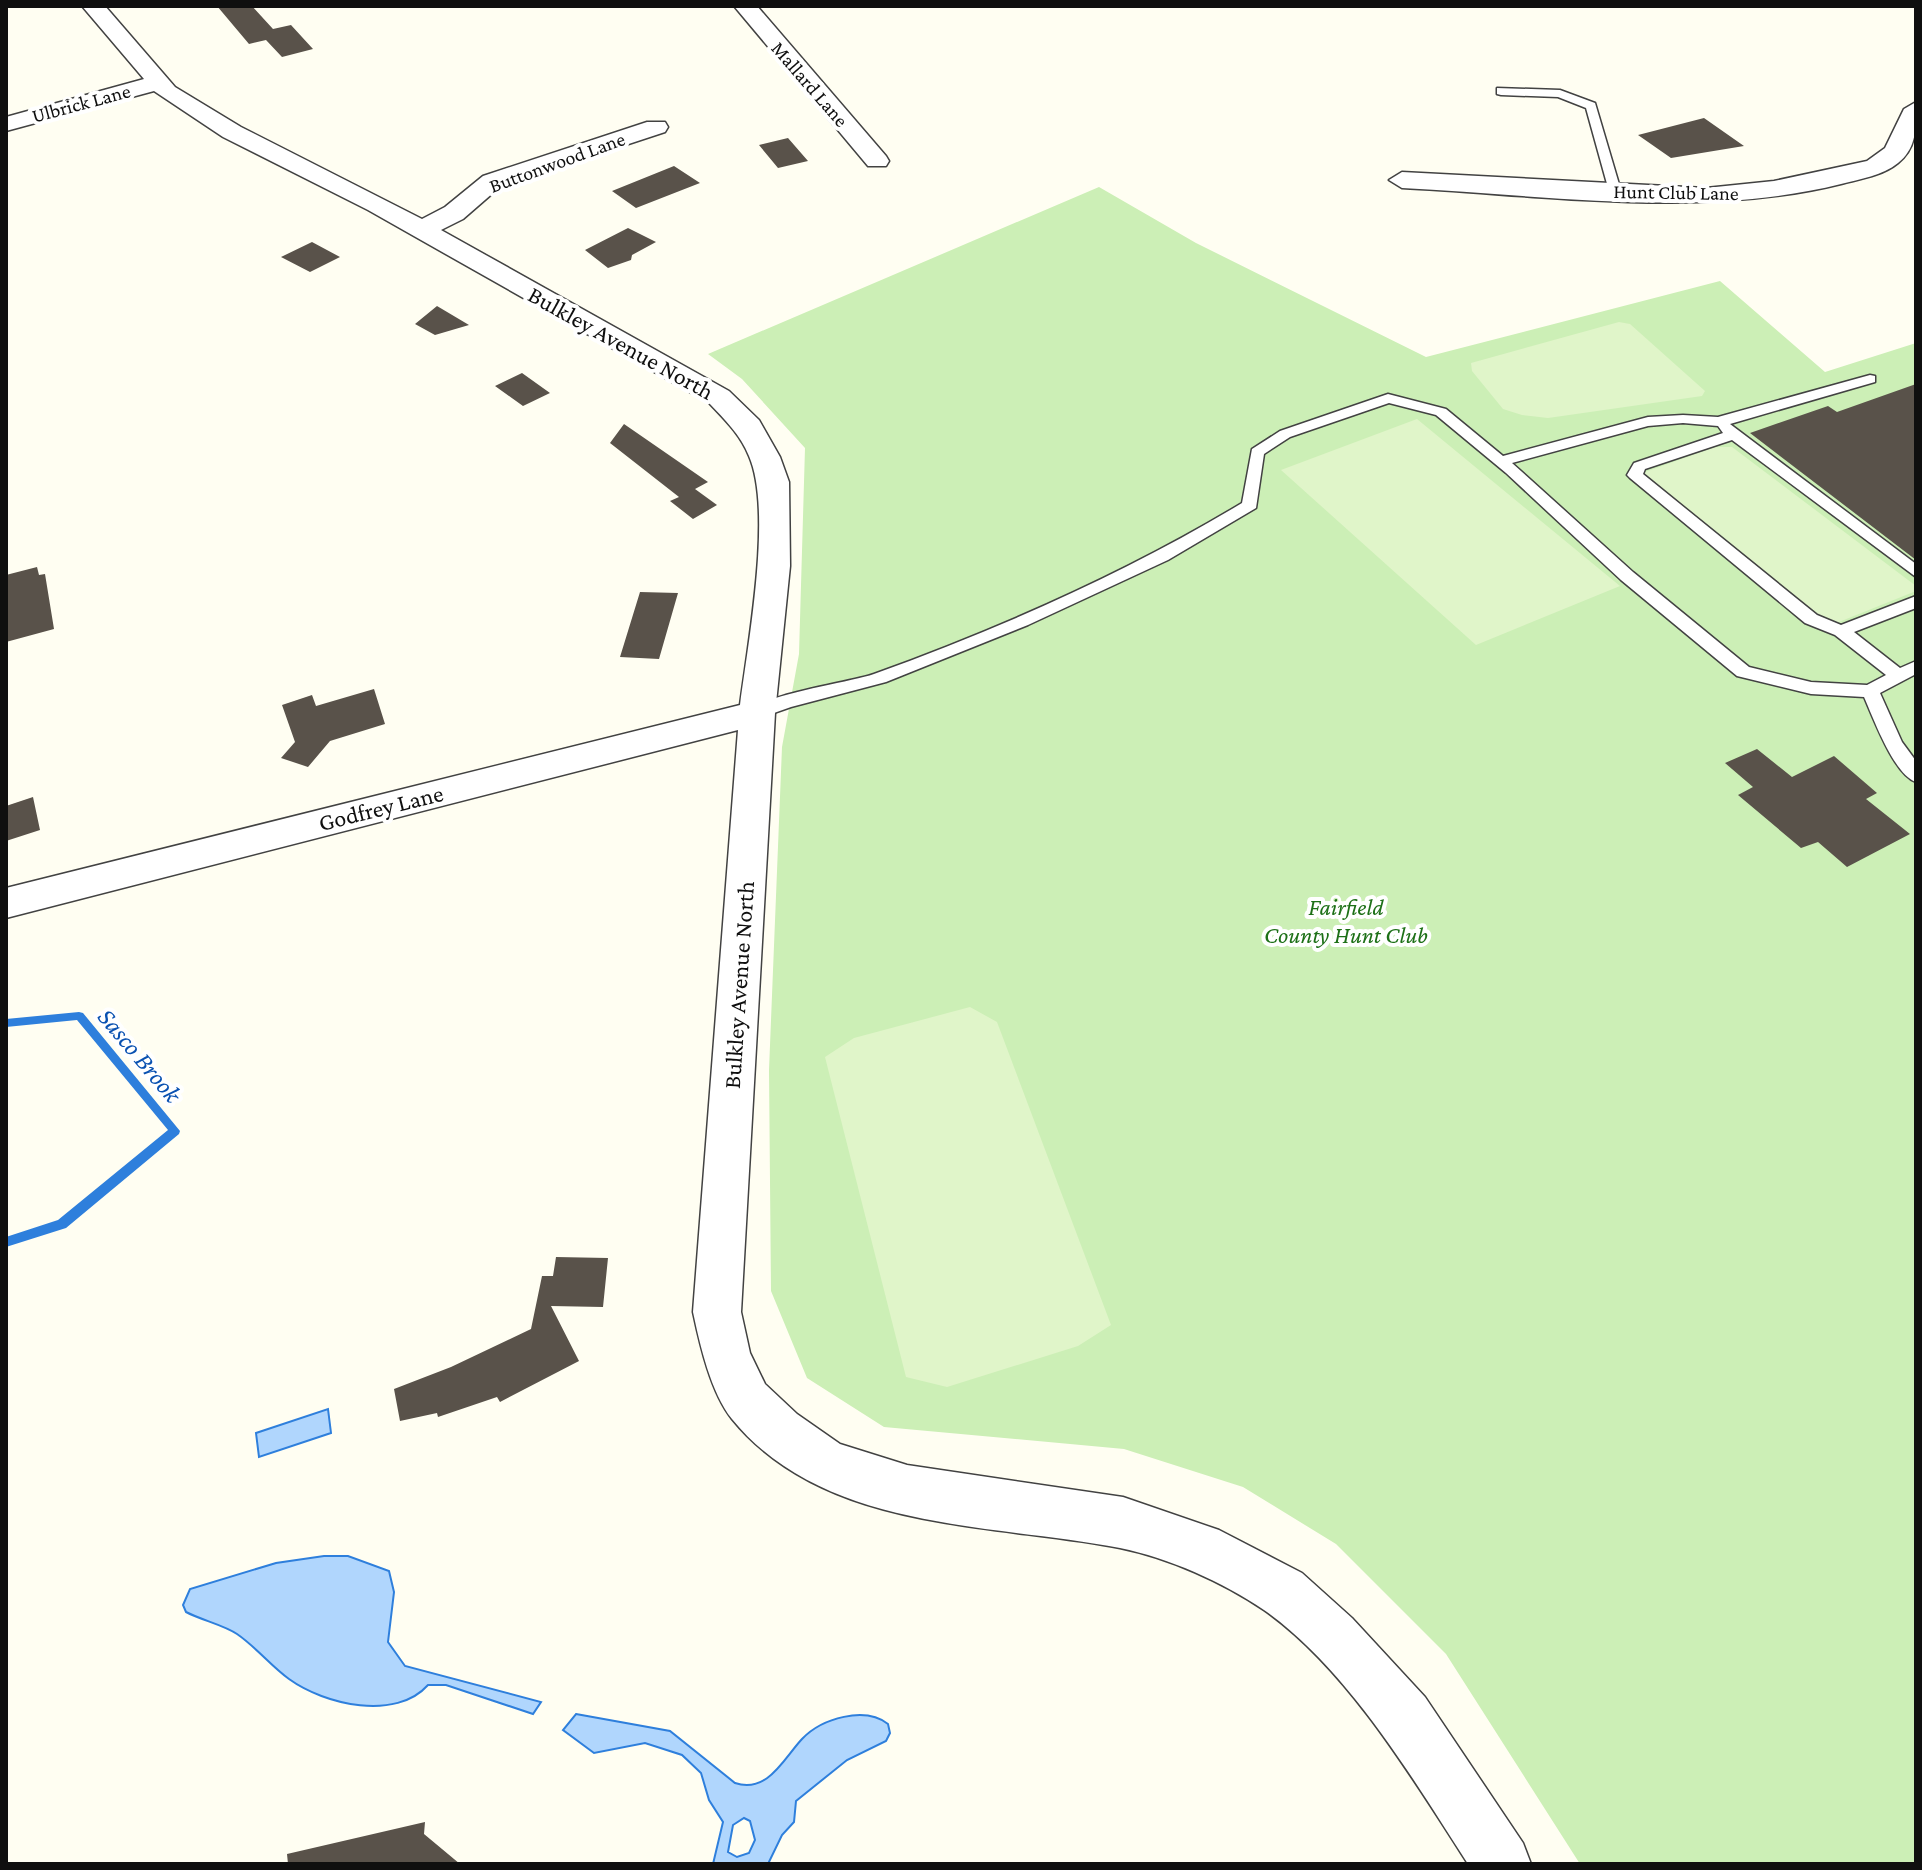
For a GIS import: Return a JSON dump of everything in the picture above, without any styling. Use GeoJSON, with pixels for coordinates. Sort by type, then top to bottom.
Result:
{"type":"FeatureCollection","features":[{"type":"Feature","properties":{"kind":"street","name":"Bulkley Avenue North"},"geometry":{"type":"LineString","coordinates":[[93,6],[157,83],[232,132],[421,230],[719,397],[748,426],[773,482],[774,566],[757,713],[717,1312],[727,1356],[748,1401],[779,1431],[827,1465],[907,1490],[1123,1523],[1201,1548],[1283,1592],[1333,1637],[1405,1717],[1502,1864]]}},
{"type":"Feature","properties":{"kind":"street","name":"Mallard Lane"},"geometry":{"type":"LineString","coordinates":[[745,6],[877,161]]}},
{"type":"Feature","properties":{"kind":"street","name":"Ulbrick Lane"},"geometry":{"type":"LineString","coordinates":[[6,124],[157,83]]}},
{"type":"Feature","properties":{"kind":"street","name":"Hunt Club Lane"},"geometry":{"type":"LineString","coordinates":[[1402,180],[1706,196],[1747,194],[1868,169],[1890,157],[1916,109]]}},
{"type":"Feature","properties":{"kind":"street","name":"Buttonwood Lane"},"geometry":{"type":"LineString","coordinates":[[421,230],[454,213],[492,181],[656,127]]}},
{"type":"Feature","properties":{"kind":"street","name":"Godfrey Lane"},"geometry":{"type":"LineString","coordinates":[[6,903],[757,713]]}},
{"type":"Feature","properties":{"kind":"lane"},"geometry":{"type":"LineString","coordinates":[[1501,91],[1560,94],[1591,106],[1615,191]]}},
{"type":"Feature","properties":{"kind":"lane"},"geometry":{"type":"LineString","coordinates":[[1500,461],[1648,422],[1683,419],[1719,422],[1870,379]]}},
{"type":"Feature","properties":{"kind":"lane"},"geometry":{"type":"LineString","coordinates":[[757,713],[777,703],[875,679],[1021,621],[1193,541],[1250,505],[1257,452],[1285,434],[1388,398],[1441,412],[1627,576],[1743,672],[1811,688],[1870,691],[1916,667]]}},
{"type":"Feature","properties":{"kind":"lane"},"geometry":{"type":"LineString","coordinates":[[1719,422],[1916,572]]}},
{"type":"Feature","properties":{"kind":"lane"},"geometry":{"type":"LineString","coordinates":[[1735,434],[1639,466],[1635,475],[1811,619],[1841,631],[1898,676]]}},
{"type":"Feature","properties":{"kind":"lane"},"geometry":{"type":"LineString","coordinates":[[1841,631],[1916,602]]}},
{"type":"Feature","properties":{"kind":"lane"},"geometry":{"type":"LineString","coordinates":[[1870,691],[1894,744],[1916,775]]}},
{"type":"Feature","properties":{"kind":"green space","name":"Fairfield County Hunt Club"},"geometry":{"type":"Polygon","coordinates":[[[1099,187],[1196,243],[1426,357],[1720,281],[1825,372],[1916,343],[1916,1864],[1580,1864],[1446,1654],[1336,1544],[1243,1487],[1124,1449],[884,1427],[807,1378],[771,1291],[769,1070],[782,747],[799,654],[805,448],[742,379],[708,354],[1099,187]]]}},
{"type":"Feature","properties":{"kind":"green space"},"geometry":{"type":"Polygon","coordinates":[[[1619,322],[1630,324],[1705,391],[1702,396],[1548,418],[1503,409],[1472,371],[1471,363],[1619,322]]]}},
{"type":"Feature","properties":{"kind":"green space"},"geometry":{"type":"Polygon","coordinates":[[[1417,419],[1620,586],[1476,645],[1281,470],[1417,419]]]}},
{"type":"Feature","properties":{"kind":"green space"},"geometry":{"type":"Polygon","coordinates":[[[1715,447],[1732,447],[1916,586],[1916,591],[1834,624],[1824,622],[1646,478],[1645,472],[1715,447]]]}},
{"type":"Feature","properties":{"kind":"green space"},"geometry":{"type":"Polygon","coordinates":[[[970,1007],[997,1022],[1111,1325],[1078,1346],[947,1387],[906,1377],[825,1057],[854,1038],[970,1007]]]}},
{"type":"Feature","properties":{"kind":"water"},"geometry":{"type":"Polygon","coordinates":[[[328,1409],[331,1433],[259,1457],[256,1433],[328,1409]]]}},
{"type":"Feature","properties":{"kind":"water"},"geometry":{"type":"Polygon","coordinates":[[[348,1556],[389,1571],[394,1592],[388,1642],[405,1666],[541,1702],[533,1714],[446,1685],[428,1685],[398,1703],[379,1706],[340,1702],[289,1679],[237,1634],[186,1612],[183,1605],[190,1589],[276,1563],[348,1556]]]}},
{"type":"Feature","properties":{"kind":"water"},"geometry":{"type":"Polygon","coordinates":[[[576,1714],[670,1731],[735,1783],[747,1785],[766,1779],[802,1739],[832,1720],[868,1716],[888,1724],[890,1733],[886,1741],[847,1760],[796,1801],[794,1822],[782,1835],[768,1864],[713,1864],[723,1822],[709,1800],[701,1773],[682,1755],[645,1743],[594,1753],[563,1730],[576,1714]],[[744,1818],[733,1825],[728,1852],[737,1857],[749,1853],[755,1840],[750,1821],[744,1818]]]}},
{"type":"Feature","properties":{"kind":"building"},"geometry":{"type":"Polygon","coordinates":[[[217,6],[252,6],[273,29],[291,25],[313,49],[282,57],[266,40],[249,44],[217,6]]]}},
{"type":"Feature","properties":{"kind":"building"},"geometry":{"type":"Polygon","coordinates":[[[1704,118],[1744,146],[1671,158],[1638,135],[1704,118]]]}},
{"type":"Feature","properties":{"kind":"building"},"geometry":{"type":"Polygon","coordinates":[[[788,138],[808,161],[778,168],[759,145],[788,138]]]}},
{"type":"Feature","properties":{"kind":"building"},"geometry":{"type":"Polygon","coordinates":[[[674,166],[700,183],[636,208],[612,191],[674,166]]]}},
{"type":"Feature","properties":{"kind":"building"},"geometry":{"type":"Polygon","coordinates":[[[628,228],[656,242],[632,255],[631,260],[608,268],[585,250],[628,228]]]}},
{"type":"Feature","properties":{"kind":"building"},"geometry":{"type":"Polygon","coordinates":[[[312,242],[340,257],[310,272],[281,257],[312,242]]]}},
{"type":"Feature","properties":{"kind":"building"},"geometry":{"type":"Polygon","coordinates":[[[437,306],[469,325],[435,335],[415,324],[437,306]]]}},
{"type":"Feature","properties":{"kind":"building"},"geometry":{"type":"Polygon","coordinates":[[[522,373],[550,393],[523,406],[495,386],[522,373]]]}},
{"type":"Feature","properties":{"kind":"building"},"geometry":{"type":"Polygon","coordinates":[[[1916,384],[1916,560],[1750,433],[1828,406],[1837,412],[1916,384]]]}},
{"type":"Feature","properties":{"kind":"building"},"geometry":{"type":"Polygon","coordinates":[[[624,424],[708,482],[695,489],[717,505],[693,519],[670,501],[679,497],[610,443],[624,424]]]}},
{"type":"Feature","properties":{"kind":"building"},"geometry":{"type":"Polygon","coordinates":[[[37,567],[39,575],[45,574],[54,629],[6,642],[6,575],[37,567]]]}},
{"type":"Feature","properties":{"kind":"building"},"geometry":{"type":"Polygon","coordinates":[[[640,592],[678,593],[659,659],[620,657],[640,592]]]}},
{"type":"Feature","properties":{"kind":"building"},"geometry":{"type":"Polygon","coordinates":[[[374,689],[385,724],[330,741],[308,767],[281,758],[295,742],[282,705],[312,695],[316,706],[374,689]]]}},
{"type":"Feature","properties":{"kind":"building"},"geometry":{"type":"Polygon","coordinates":[[[1757,749],[1792,777],[1834,756],[1877,793],[1866,799],[1910,834],[1847,867],[1818,842],[1801,848],[1738,795],[1753,787],[1725,763],[1757,749]]]}},
{"type":"Feature","properties":{"kind":"building"},"geometry":{"type":"Polygon","coordinates":[[[33,797],[40,830],[6,841],[6,806],[33,797]]]}},
{"type":"Feature","properties":{"kind":"building"},"geometry":{"type":"Polygon","coordinates":[[[556,1257],[608,1258],[603,1307],[551,1306],[579,1361],[500,1402],[497,1397],[438,1417],[437,1413],[400,1421],[394,1389],[451,1367],[531,1329],[542,1276],[553,1276],[556,1257]]]}},
{"type":"Feature","properties":{"kind":"building"},"geometry":{"type":"Polygon","coordinates":[[[425,1822],[424,1834],[460,1864],[288,1864],[287,1854],[425,1822]]]}},
{"type":"Feature","properties":{"kind":"waterway","name":"Sasco Brook"},"geometry":{"type":"LineString","coordinates":[[6,1023],[79,1016],[175,1131],[62,1224],[6,1242]]}}]}
